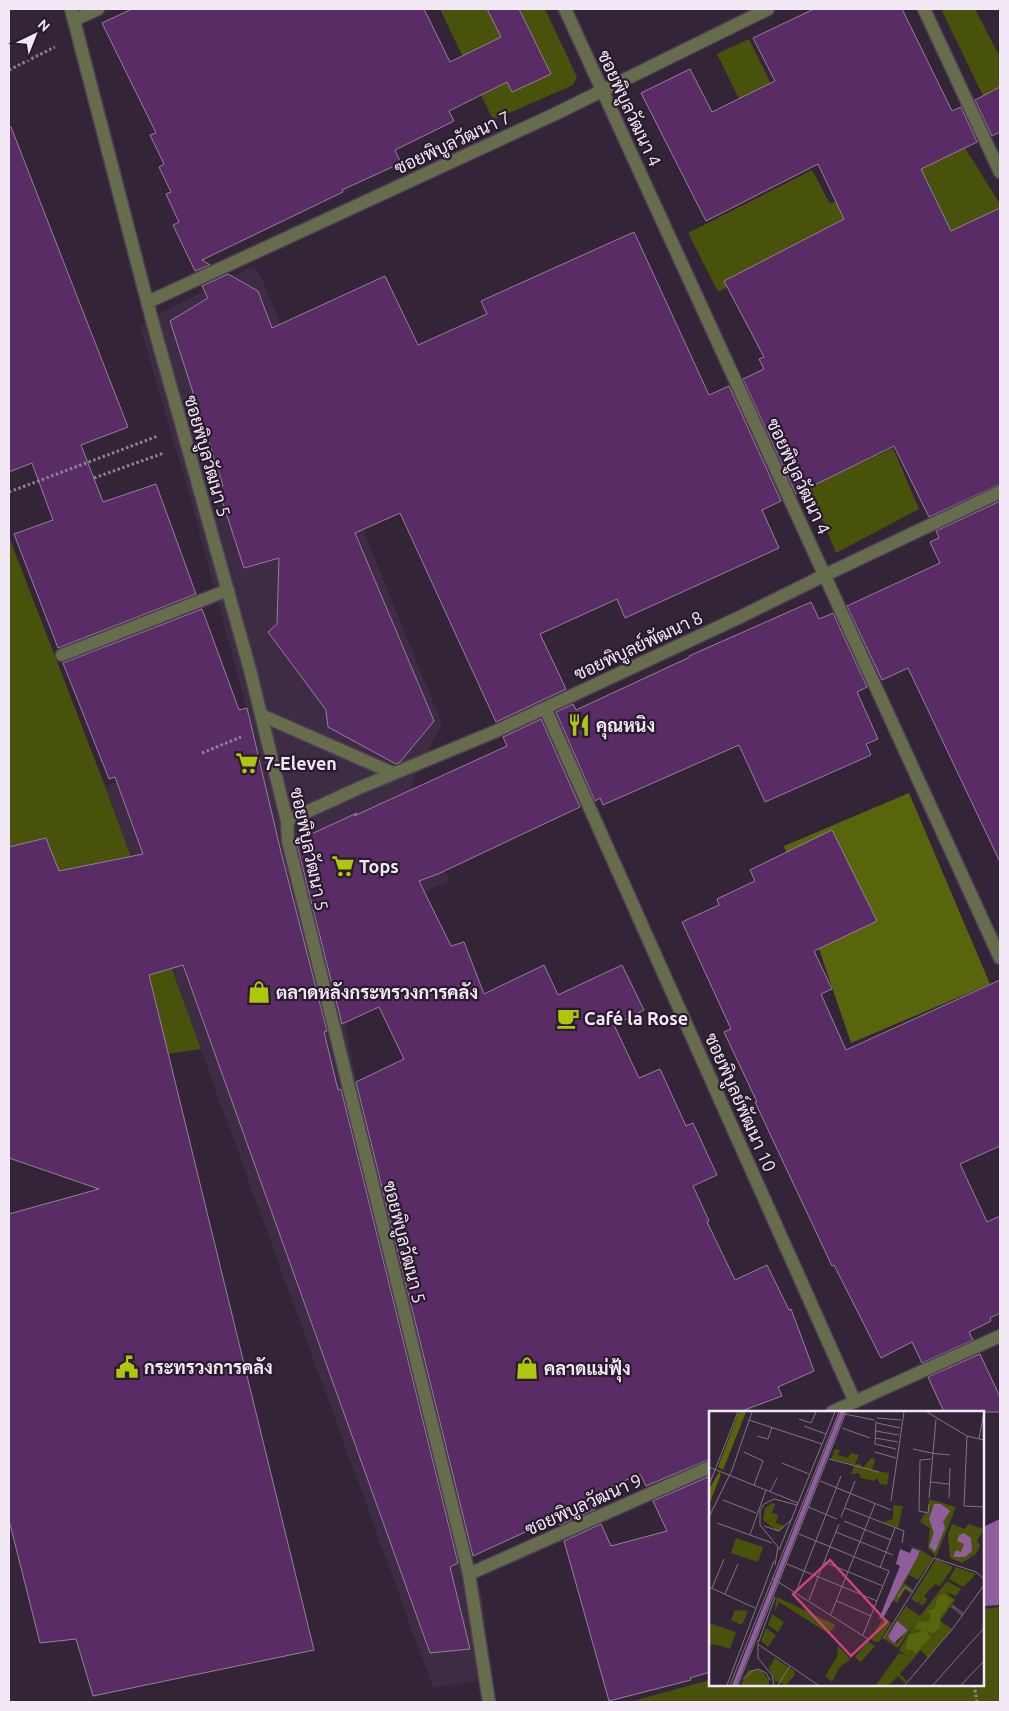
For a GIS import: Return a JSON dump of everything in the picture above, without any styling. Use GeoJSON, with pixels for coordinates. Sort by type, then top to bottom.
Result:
{"type":"FeatureCollection","features":[{"type":"Feature","properties":{"kind":"street"},"geometry":{"type":"LineString","coordinates":[[73,14],[98,9]]}},
{"type":"Feature","properties":{"kind":"street","name":"ซอยพิบูลวัฒนา 4"},"geometry":{"type":"LineString","coordinates":[[565,9],[1000,958]]}},
{"type":"Feature","properties":{"kind":"street","name":"ซอยพิบูลวัฒนา 7"},"geometry":{"type":"LineString","coordinates":[[148,302],[603,90],[768,9]]}},
{"type":"Feature","properties":{"kind":"street"},"geometry":{"type":"LineString","coordinates":[[924,9],[1000,172]]}},
{"type":"Feature","properties":{"kind":"street","name":"ซอยพิบูลวัฒนา 5"},"geometry":{"type":"LineString","coordinates":[[73,14],[148,302],[261,715],[287,821],[288,841],[469,1574],[489,1702]]}},
{"type":"Feature","properties":{"kind":"street","name":"ซอยพิบูลย์พัฒนา 8"},"geometry":{"type":"LineString","coordinates":[[287,821],[494,732],[738,618],[1000,492]]}},
{"type":"Feature","properties":{"kind":"street"},"geometry":{"type":"LineString","coordinates":[[62,655],[228,590]]}},
{"type":"Feature","properties":{"kind":"street","name":"ซอยพิบูลย์พัฒนา 10"},"geometry":{"type":"LineString","coordinates":[[545,708],[855,1402]]}},
{"type":"Feature","properties":{"kind":"street"},"geometry":{"type":"LineString","coordinates":[[261,715],[393,774]]}},
{"type":"Feature","properties":{"kind":"street"},"geometry":{"type":"LineString","coordinates":[[834,1411],[1000,1336]]}},
{"type":"Feature","properties":{"kind":"street","name":"ซอยพิบูลวัฒนา 9"},"geometry":{"type":"LineString","coordinates":[[469,1574],[709,1466]]}},
{"type":"Feature","properties":{"kind":"path"},"geometry":{"type":"LineString","coordinates":[[9,70],[57,46]]}},
{"type":"Feature","properties":{"kind":"path"},"geometry":{"type":"LineString","coordinates":[[9,492],[182,427]]}},
{"type":"Feature","properties":{"kind":"path"},"geometry":{"type":"LineString","coordinates":[[94,478],[188,444]]}},
{"type":"Feature","properties":{"kind":"path"},"geometry":{"type":"LineString","coordinates":[[202,752],[264,728]]}},
{"type":"Feature","properties":{"kind":"path"},"geometry":{"type":"LineString","coordinates":[[974,1686],[977,1702]]}},
{"type":"Feature","properties":{"kind":"shaded area","name":"ตลาดหลังกระทรวงการคลัง"},"geometry":{"type":"Polygon","coordinates":[[[254,266],[263,281],[442,724],[411,784],[449,881],[327,934],[383,1215],[482,1598],[492,1678],[433,1688],[105,786],[252,729],[191,501],[140,327],[164,311],[254,266]]]}},
{"type":"Feature","properties":{"kind":"shaded area"},"geometry":{"type":"Polygon","coordinates":[[[1000,1519],[1000,1605],[984,1606],[984,1527],[1000,1519]]]}},
{"type":"Feature","properties":{"kind":"green space"},"geometry":{"type":"Polygon","coordinates":[[[440,9],[487,9],[493,19],[526,9],[545,9],[577,77],[573,85],[493,120],[440,9]]]}},
{"type":"Feature","properties":{"kind":"green space"},"geometry":{"type":"Polygon","coordinates":[[[941,9],[975,9],[1000,57],[1000,131],[941,9]]]}},
{"type":"Feature","properties":{"kind":"green space"},"geometry":{"type":"Polygon","coordinates":[[[749,39],[774,90],[742,105],[717,54],[749,39]]]}},
{"type":"Feature","properties":{"kind":"green space"},"geometry":{"type":"Polygon","coordinates":[[[965,148],[1000,204],[1000,328],[906,370],[796,252],[718,292],[688,233],[812,170],[830,204],[965,148]]]}},
{"type":"Feature","properties":{"kind":"green space"},"geometry":{"type":"Polygon","coordinates":[[[893,448],[919,509],[836,553],[809,487],[893,448]]]}},
{"type":"Feature","properties":{"kind":"green space"},"geometry":{"type":"Polygon","coordinates":[[[9,537],[105,786],[201,1049],[9,1077],[9,537]]]}},
{"type":"Feature","properties":{"kind":"green space"},"geometry":{"type":"Polygon","coordinates":[[[909,793],[990,984],[851,1043],[784,846],[909,793]]]}},
{"type":"Feature","properties":{"kind":"green space"},"geometry":{"type":"Polygon","coordinates":[[[1000,1607],[1000,1702],[629,1702],[709,1680],[709,1686],[984,1686],[984,1609],[1000,1607]]]}},
{"type":"Feature","properties":{"kind":"building"},"geometry":{"type":"Polygon","coordinates":[[[132,9],[424,9],[450,62],[501,37],[487,9],[519,9],[551,74],[512,92],[507,82],[449,111],[454,121],[395,150],[401,163],[342,190],[343,192],[202,260],[210,265],[195,271],[173,225],[179,222],[166,194],[171,192],[159,167],[164,164],[150,135],[156,133],[102,23],[132,9]]]}},
{"type":"Feature","properties":{"kind":"building"},"geometry":{"type":"Polygon","coordinates":[[[814,9],[902,9],[952,111],[961,107],[977,142],[921,169],[951,231],[1000,208],[1000,484],[929,517],[894,446],[796,494],[743,379],[764,369],[759,359],[764,357],[724,281],[844,219],[818,164],[706,221],[641,93],[690,69],[712,112],[775,81],[753,38],[814,9]]]}},
{"type":"Feature","properties":{"kind":"building"},"geometry":{"type":"Polygon","coordinates":[[[1000,87],[1000,132],[992,136],[975,100],[1000,87]]]}},
{"type":"Feature","properties":{"kind":"building"},"geometry":{"type":"Polygon","coordinates":[[[9,127],[11,127],[128,427],[81,445],[103,502],[156,484],[196,594],[58,648],[14,534],[53,520],[32,463],[9,472],[9,127]]]}},
{"type":"Feature","properties":{"kind":"building"},"geometry":{"type":"Polygon","coordinates":[[[634,232],[709,395],[729,386],[781,501],[762,510],[779,548],[625,618],[617,599],[540,634],[566,689],[496,722],[400,513],[355,533],[434,721],[400,762],[396,764],[328,727],[326,710],[268,632],[277,624],[279,558],[244,568],[218,488],[223,486],[170,321],[208,298],[202,286],[228,274],[258,291],[272,328],[385,276],[418,345],[487,314],[481,301],[634,232]]]}},
{"type":"Feature","properties":{"kind":"building"},"geometry":{"type":"Polygon","coordinates":[[[1000,501],[1000,862],[908,668],[882,680],[847,606],[940,563],[930,542],[939,538],[936,531],[1000,501]]]}},
{"type":"Feature","properties":{"kind":"building"},"geometry":{"type":"Polygon","coordinates":[[[811,602],[819,619],[833,613],[867,687],[857,692],[878,739],[866,744],[871,755],[765,802],[739,745],[603,805],[600,798],[595,801],[556,712],[573,704],[576,710],[689,656],[811,602]]]}},
{"type":"Feature","properties":{"kind":"building"},"geometry":{"type":"Polygon","coordinates":[[[202,609],[239,710],[247,708],[280,848],[327,1031],[324,1032],[338,1090],[341,1089],[458,1563],[450,1567],[470,1649],[430,1653],[183,965],[149,975],[314,1650],[93,1696],[76,1639],[40,1643],[9,1520],[9,1214],[99,1189],[9,1158],[9,847],[46,838],[59,871],[143,854],[115,777],[109,779],[63,663],[202,609]]]}},
{"type":"Feature","properties":{"kind":"building"},"geometry":{"type":"Polygon","coordinates":[[[541,719],[580,807],[438,874],[419,881],[451,946],[464,942],[484,994],[544,965],[558,995],[622,965],[644,1010],[614,1025],[639,1078],[660,1069],[686,1126],[693,1123],[717,1175],[693,1186],[709,1221],[707,1222],[735,1280],[767,1265],[789,1310],[791,1309],[814,1371],[778,1387],[782,1396],[742,1411],[709,1411],[709,1459],[646,1486],[640,1474],[589,1496],[595,1509],[560,1525],[558,1517],[473,1556],[356,1082],[404,1059],[379,1007],[342,1024],[296,841],[507,746],[503,737],[541,719]]]}},
{"type":"Feature","properties":{"kind":"building"},"geometry":{"type":"Polygon","coordinates":[[[832,830],[877,921],[814,951],[832,989],[821,994],[846,1050],[1000,980],[1000,1146],[960,1164],[987,1222],[1000,1216],[1000,1313],[990,1318],[991,1321],[969,1332],[973,1340],[922,1363],[912,1342],[881,1358],[834,1265],[832,1266],[755,1102],[757,1102],[724,1032],[731,1029],[682,922],[719,905],[717,899],[755,881],[750,870],[832,830]]]}},
{"type":"Feature","properties":{"kind":"building"},"geometry":{"type":"Polygon","coordinates":[[[980,1354],[1000,1397],[1000,1412],[944,1411],[928,1377],[980,1354]]]}},
{"type":"Feature","properties":{"kind":"building"},"geometry":{"type":"Polygon","coordinates":[[[709,1476],[709,1672],[690,1678],[691,1680],[609,1701],[564,1541],[601,1524],[611,1546],[667,1531],[653,1501],[709,1476]]]}},
{"type":"Feature","properties":{"kind":"place","name":"คุณหนิง"},"geometry":{"type":"Point","coordinates":[579,725]}},
{"type":"Feature","properties":{"kind":"place","name":"7-Eleven"},"geometry":{"type":"Point","coordinates":[247,763]}},
{"type":"Feature","properties":{"kind":"place","name":"Tops"},"geometry":{"type":"Point","coordinates":[343,866]}},
{"type":"Feature","properties":{"kind":"place","name":"ตลาดหลังกระทรวงการคลัง"},"geometry":{"type":"Point","coordinates":[259,992]}},
{"type":"Feature","properties":{"kind":"place","name":"Café la Rose"},"geometry":{"type":"Point","coordinates":[568,1018]}},
{"type":"Feature","properties":{"kind":"place","name":"กระทรวงการคลัง"},"geometry":{"type":"Point","coordinates":[127,1367]}},
{"type":"Feature","properties":{"kind":"place","name":"คลาดแม่ฟุ้ง"},"geometry":{"type":"Point","coordinates":[527,1368]}}]}
